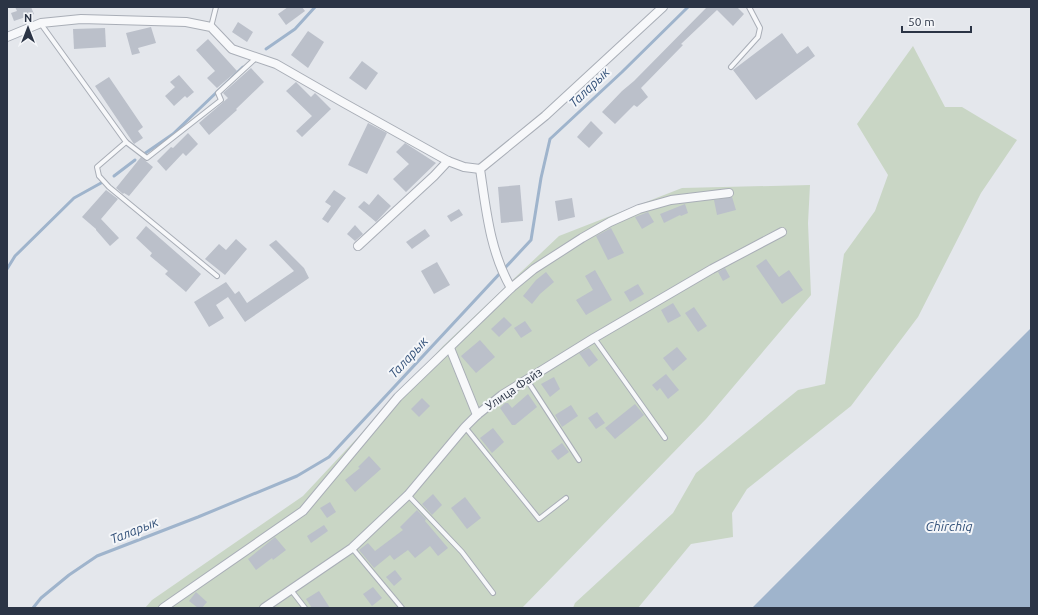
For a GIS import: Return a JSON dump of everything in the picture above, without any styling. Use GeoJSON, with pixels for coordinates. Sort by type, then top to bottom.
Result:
{"type":"FeatureCollection","features":[{"type":"Feature","properties":{"kind":"street"},"geometry":{"type":"LineString","coordinates":[[7,37],[41,23],[81,19],[186,22],[211,27],[232,49],[276,64],[448,161],[464,167],[480,169],[545,116],[663,7]]}},
{"type":"Feature","properties":{"kind":"street"},"geometry":{"type":"LineString","coordinates":[[358,246],[434,176],[448,161]]}},
{"type":"Feature","properties":{"kind":"street"},"geometry":{"type":"LineString","coordinates":[[480,169],[490,236],[505,277],[511,288]]}},
{"type":"Feature","properties":{"kind":"street"},"geometry":{"type":"LineString","coordinates":[[163,608],[303,511],[398,397],[511,288],[534,269],[610,222],[639,209],[671,200],[729,193]]}},
{"type":"Feature","properties":{"kind":"street","name":"Улица Файз"},"geometry":{"type":"LineString","coordinates":[[264,608],[352,548],[408,495],[465,427],[477,415],[502,395],[594,338],[712,269],[782,232]]}},
{"type":"Feature","properties":{"kind":"street"},"geometry":{"type":"LineString","coordinates":[[450,348],[477,415]]}},
{"type":"Feature","properties":{"kind":"lane"},"geometry":{"type":"LineString","coordinates":[[211,27],[216,7]]}},
{"type":"Feature","properties":{"kind":"lane"},"geometry":{"type":"LineString","coordinates":[[731,67],[758,37],[760,28],[749,7]]}},
{"type":"Feature","properties":{"kind":"lane"},"geometry":{"type":"LineString","coordinates":[[41,23],[126,142],[147,158],[221,100],[218,93],[256,58]]}},
{"type":"Feature","properties":{"kind":"lane"},"geometry":{"type":"LineString","coordinates":[[126,142],[97,167],[99,176],[109,187],[217,276]]}},
{"type":"Feature","properties":{"kind":"lane"},"geometry":{"type":"LineString","coordinates":[[594,338],[665,438]]}},
{"type":"Feature","properties":{"kind":"lane"},"geometry":{"type":"LineString","coordinates":[[526,380],[579,460]]}},
{"type":"Feature","properties":{"kind":"lane"},"geometry":{"type":"LineString","coordinates":[[465,427],[539,519],[566,498]]}},
{"type":"Feature","properties":{"kind":"lane"},"geometry":{"type":"LineString","coordinates":[[408,495],[462,552],[493,593]]}},
{"type":"Feature","properties":{"kind":"lane"},"geometry":{"type":"LineString","coordinates":[[352,548],[402,608]]}},
{"type":"Feature","properties":{"kind":"lane"},"geometry":{"type":"LineString","coordinates":[[290,589],[305,608]]}},
{"type":"Feature","properties":{"kind":"green space"},"geometry":{"type":"Polygon","coordinates":[[[913,46],[945,107],[962,107],[1017,140],[981,193],[918,317],[851,406],[747,489],[732,513],[733,537],[691,544],[638,608],[573,608],[575,603],[673,513],[696,473],[798,390],[825,384],[844,254],[875,211],[888,175],[857,124],[913,46]]]}},
{"type":"Feature","properties":{"kind":"green space"},"geometry":{"type":"Polygon","coordinates":[[[810,185],[808,223],[811,295],[706,419],[522,608],[145,608],[152,600],[303,496],[443,346],[559,236],[682,188],[810,185]]]}},
{"type":"Feature","properties":{"kind":"water","name":"Chirchiq"},"geometry":{"type":"Polygon","coordinates":[[[1031,328],[1031,608],[752,608],[1031,328]]]}},
{"type":"Feature","properties":{"kind":"building"},"geometry":{"type":"Polygon","coordinates":[[[15,7],[31,7],[34,14],[14,21],[11,13],[17,11],[15,7]]]}},
{"type":"Feature","properties":{"kind":"building"},"geometry":{"type":"Polygon","coordinates":[[[288,7],[302,7],[305,11],[286,25],[278,14],[288,7]]]}},
{"type":"Feature","properties":{"kind":"building"},"geometry":{"type":"Polygon","coordinates":[[[707,7],[737,7],[744,14],[733,26],[717,10],[681,44],[683,45],[641,88],[648,97],[637,107],[634,105],[615,124],[602,112],[707,7]]]}},
{"type":"Feature","properties":{"kind":"building"},"geometry":{"type":"Polygon","coordinates":[[[238,22],[253,32],[247,42],[232,32],[238,22]]]}},
{"type":"Feature","properties":{"kind":"building"},"geometry":{"type":"Polygon","coordinates":[[[151,27],[156,43],[138,48],[140,53],[132,55],[126,33],[151,27]]]}},
{"type":"Feature","properties":{"kind":"building"},"geometry":{"type":"Polygon","coordinates":[[[105,28],[106,47],[74,49],[73,29],[105,28]]]}},
{"type":"Feature","properties":{"kind":"building"},"geometry":{"type":"Polygon","coordinates":[[[308,31],[324,42],[308,68],[291,55],[308,31]]]}},
{"type":"Feature","properties":{"kind":"building"},"geometry":{"type":"Polygon","coordinates":[[[782,33],[797,54],[808,46],[815,56],[756,100],[733,70],[782,33]]]}},
{"type":"Feature","properties":{"kind":"building"},"geometry":{"type":"Polygon","coordinates":[[[208,39],[237,71],[217,88],[207,78],[215,71],[196,50],[208,39]]]}},
{"type":"Feature","properties":{"kind":"building"},"geometry":{"type":"Polygon","coordinates":[[[362,61],[378,73],[366,90],[349,78],[362,61]]]}},
{"type":"Feature","properties":{"kind":"building"},"geometry":{"type":"Polygon","coordinates":[[[251,68],[264,82],[236,109],[237,110],[209,135],[199,123],[228,98],[223,93],[251,68]]]}},
{"type":"Feature","properties":{"kind":"building"},"geometry":{"type":"Polygon","coordinates":[[[179,75],[194,92],[187,98],[185,96],[174,106],[165,96],[175,87],[170,82],[179,75]]]}},
{"type":"Feature","properties":{"kind":"building"},"geometry":{"type":"Polygon","coordinates":[[[109,77],[143,127],[138,131],[143,138],[134,144],[95,86],[109,77]]]}},
{"type":"Feature","properties":{"kind":"building"},"geometry":{"type":"Polygon","coordinates":[[[296,82],[311,97],[315,93],[331,109],[302,137],[296,131],[312,116],[286,91],[296,82]]]}},
{"type":"Feature","properties":{"kind":"building"},"geometry":{"type":"Polygon","coordinates":[[[591,121],[603,133],[589,148],[577,137],[591,121]]]}},
{"type":"Feature","properties":{"kind":"building"},"geometry":{"type":"Polygon","coordinates":[[[368,123],[387,133],[367,174],[348,165],[368,123]]]}},
{"type":"Feature","properties":{"kind":"building"},"geometry":{"type":"Polygon","coordinates":[[[188,133],[198,144],[186,156],[183,153],[166,171],[157,161],[188,133]]]}},
{"type":"Feature","properties":{"kind":"building"},"geometry":{"type":"Polygon","coordinates":[[[405,143],[436,163],[406,192],[393,179],[409,164],[396,152],[405,143]]]}},
{"type":"Feature","properties":{"kind":"building"},"geometry":{"type":"Polygon","coordinates":[[[141,157],[153,167],[129,196],[124,193],[123,194],[116,188],[141,157]]]}},
{"type":"Feature","properties":{"kind":"building"},"geometry":{"type":"Polygon","coordinates":[[[520,185],[523,221],[501,223],[498,187],[520,185]]]}},
{"type":"Feature","properties":{"kind":"building"},"geometry":{"type":"Polygon","coordinates":[[[106,190],[118,199],[101,219],[119,238],[110,246],[96,229],[82,217],[106,190]]]}},
{"type":"Feature","properties":{"kind":"building"},"geometry":{"type":"Polygon","coordinates":[[[334,190],[346,198],[328,223],[322,219],[331,206],[325,202],[334,190]]]}},
{"type":"Feature","properties":{"kind":"building"},"geometry":{"type":"Polygon","coordinates":[[[378,194],[391,206],[376,222],[358,207],[364,201],[369,205],[378,194]]]}},
{"type":"Feature","properties":{"kind":"building"},"geometry":{"type":"Polygon","coordinates":[[[732,197],[736,210],[717,215],[714,200],[732,197]]]}},
{"type":"Feature","properties":{"kind":"building"},"geometry":{"type":"Polygon","coordinates":[[[572,198],[575,217],[558,221],[555,201],[572,198]]]}},
{"type":"Feature","properties":{"kind":"building"},"geometry":{"type":"Polygon","coordinates":[[[685,204],[688,213],[681,216],[680,215],[664,223],[660,214],[685,204]]]}},
{"type":"Feature","properties":{"kind":"building"},"geometry":{"type":"Polygon","coordinates":[[[459,209],[463,215],[451,222],[447,216],[459,209]]]}},
{"type":"Feature","properties":{"kind":"building"},"geometry":{"type":"Polygon","coordinates":[[[648,212],[654,222],[642,229],[635,217],[648,212]]]}},
{"type":"Feature","properties":{"kind":"building"},"geometry":{"type":"Polygon","coordinates":[[[355,225],[363,234],[355,241],[347,234],[355,225]]]}},
{"type":"Feature","properties":{"kind":"building"},"geometry":{"type":"Polygon","coordinates":[[[146,226],[201,274],[186,292],[165,274],[168,271],[150,256],[152,253],[136,238],[146,226]]]}},
{"type":"Feature","properties":{"kind":"building"},"geometry":{"type":"Polygon","coordinates":[[[611,228],[624,253],[608,260],[596,236],[611,228]]]}},
{"type":"Feature","properties":{"kind":"building"},"geometry":{"type":"Polygon","coordinates":[[[425,229],[430,236],[412,249],[406,242],[425,229]]]}},
{"type":"Feature","properties":{"kind":"building"},"geometry":{"type":"Polygon","coordinates":[[[236,239],[247,249],[225,275],[205,259],[219,244],[226,250],[236,239]]]}},
{"type":"Feature","properties":{"kind":"building"},"geometry":{"type":"Polygon","coordinates":[[[276,240],[304,268],[309,278],[245,322],[228,297],[216,305],[224,318],[209,327],[194,302],[226,282],[235,294],[239,291],[247,303],[294,271],[269,245],[276,240]]]}},
{"type":"Feature","properties":{"kind":"building"},"geometry":{"type":"Polygon","coordinates":[[[766,259],[779,277],[789,270],[803,290],[782,304],[756,266],[766,259]]]}},
{"type":"Feature","properties":{"kind":"building"},"geometry":{"type":"Polygon","coordinates":[[[437,262],[450,285],[434,294],[421,271],[437,262]]]}},
{"type":"Feature","properties":{"kind":"building"},"geometry":{"type":"Polygon","coordinates":[[[725,268],[730,277],[723,281],[718,272],[725,268]]]}},
{"type":"Feature","properties":{"kind":"building"},"geometry":{"type":"Polygon","coordinates":[[[595,270],[612,300],[586,315],[576,300],[593,290],[585,276],[595,270]]]}},
{"type":"Feature","properties":{"kind":"building"},"geometry":{"type":"Polygon","coordinates":[[[546,272],[554,282],[540,294],[532,304],[523,296],[536,280],[546,272]]]}},
{"type":"Feature","properties":{"kind":"building"},"geometry":{"type":"Polygon","coordinates":[[[638,284],[644,294],[630,302],[624,292],[638,284]]]}},
{"type":"Feature","properties":{"kind":"building"},"geometry":{"type":"Polygon","coordinates":[[[673,303],[681,316],[668,323],[661,310],[673,303]]]}},
{"type":"Feature","properties":{"kind":"building"},"geometry":{"type":"Polygon","coordinates":[[[694,307],[707,326],[698,332],[685,313],[694,307]]]}},
{"type":"Feature","properties":{"kind":"building"},"geometry":{"type":"Polygon","coordinates":[[[504,317],[512,325],[499,337],[491,329],[504,317]]]}},
{"type":"Feature","properties":{"kind":"building"},"geometry":{"type":"Polygon","coordinates":[[[525,321],[532,331],[521,338],[514,328],[525,321]]]}},
{"type":"Feature","properties":{"kind":"building"},"geometry":{"type":"Polygon","coordinates":[[[480,340],[495,357],[476,373],[461,356],[480,340]]]}},
{"type":"Feature","properties":{"kind":"building"},"geometry":{"type":"Polygon","coordinates":[[[677,347],[687,359],[673,371],[663,358],[677,347]]]}},
{"type":"Feature","properties":{"kind":"building"},"geometry":{"type":"Polygon","coordinates":[[[589,348],[598,360],[589,367],[579,353],[589,348]]]}},
{"type":"Feature","properties":{"kind":"building"},"geometry":{"type":"Polygon","coordinates":[[[666,374],[679,390],[668,399],[660,388],[657,391],[652,385],[666,374]]]}},
{"type":"Feature","properties":{"kind":"building"},"geometry":{"type":"Polygon","coordinates":[[[554,377],[560,389],[550,397],[541,384],[554,377]]]}},
{"type":"Feature","properties":{"kind":"building"},"geometry":{"type":"Polygon","coordinates":[[[528,394],[537,407],[515,425],[512,425],[500,408],[505,403],[508,403],[512,408],[528,394]]]}},
{"type":"Feature","properties":{"kind":"building"},"geometry":{"type":"Polygon","coordinates":[[[422,398],[430,406],[419,417],[411,409],[422,398]]]}},
{"type":"Feature","properties":{"kind":"building"},"geometry":{"type":"Polygon","coordinates":[[[635,404],[644,415],[615,439],[605,428],[635,404]]]}},
{"type":"Feature","properties":{"kind":"building"},"geometry":{"type":"Polygon","coordinates":[[[571,405],[578,416],[562,427],[555,415],[571,405]]]}},
{"type":"Feature","properties":{"kind":"building"},"geometry":{"type":"Polygon","coordinates":[[[597,412],[605,423],[596,429],[588,418],[597,412]]]}},
{"type":"Feature","properties":{"kind":"building"},"geometry":{"type":"Polygon","coordinates":[[[493,428],[504,442],[492,453],[480,438],[493,428]]]}},
{"type":"Feature","properties":{"kind":"building"},"geometry":{"type":"Polygon","coordinates":[[[562,443],[569,452],[558,460],[551,451],[562,443]]]}},
{"type":"Feature","properties":{"kind":"building"},"geometry":{"type":"Polygon","coordinates":[[[369,456],[381,469],[355,492],[345,480],[360,468],[358,467],[369,456]]]}},
{"type":"Feature","properties":{"kind":"building"},"geometry":{"type":"Polygon","coordinates":[[[433,494],[442,505],[432,515],[422,504],[433,494]]]}},
{"type":"Feature","properties":{"kind":"building"},"geometry":{"type":"Polygon","coordinates":[[[465,497],[481,518],[467,529],[451,508],[465,497]]]}},
{"type":"Feature","properties":{"kind":"building"},"geometry":{"type":"Polygon","coordinates":[[[330,502],[336,512],[327,518],[320,508],[330,502]]]}},
{"type":"Feature","properties":{"kind":"building"},"geometry":{"type":"Polygon","coordinates":[[[417,510],[426,519],[425,521],[448,548],[438,556],[430,546],[415,558],[408,550],[394,560],[390,555],[374,568],[359,550],[368,543],[375,551],[403,530],[400,527],[417,510]]]}},
{"type":"Feature","properties":{"kind":"building"},"geometry":{"type":"Polygon","coordinates":[[[324,525],[328,531],[311,543],[307,536],[324,525]]]}},
{"type":"Feature","properties":{"kind":"building"},"geometry":{"type":"Polygon","coordinates":[[[275,537],[286,550],[256,570],[248,559],[275,537]]]}},
{"type":"Feature","properties":{"kind":"building"},"geometry":{"type":"Polygon","coordinates":[[[395,570],[402,579],[394,586],[386,577],[395,570]]]}},
{"type":"Feature","properties":{"kind":"building"},"geometry":{"type":"Polygon","coordinates":[[[373,587],[382,598],[372,606],[363,594],[373,587]]]}},
{"type":"Feature","properties":{"kind":"building"},"geometry":{"type":"Polygon","coordinates":[[[319,591],[330,608],[312,608],[306,599],[319,591]]]}},
{"type":"Feature","properties":{"kind":"building"},"geometry":{"type":"Polygon","coordinates":[[[196,592],[207,602],[202,608],[198,608],[189,601],[196,592]]]}},
{"type":"Feature","properties":{"kind":"waterway"},"geometry":{"type":"LineString","coordinates":[[266,49],[295,29],[315,7]]}},
{"type":"Feature","properties":{"kind":"waterway","name":"Таларык"},"geometry":{"type":"LineString","coordinates":[[33,608],[41,598],[69,575],[97,556],[198,517],[297,476],[329,457],[531,240],[541,178],[550,139],[622,72],[688,7]]}},
{"type":"Feature","properties":{"kind":"waterway"},"geometry":{"type":"LineString","coordinates":[[144,154],[173,134],[243,67]]}},
{"type":"Feature","properties":{"kind":"waterway"},"geometry":{"type":"LineString","coordinates":[[114,176],[135,160]]}},
{"type":"Feature","properties":{"kind":"waterway"},"geometry":{"type":"LineString","coordinates":[[7,269],[15,256],[74,198],[101,183]]}}]}
